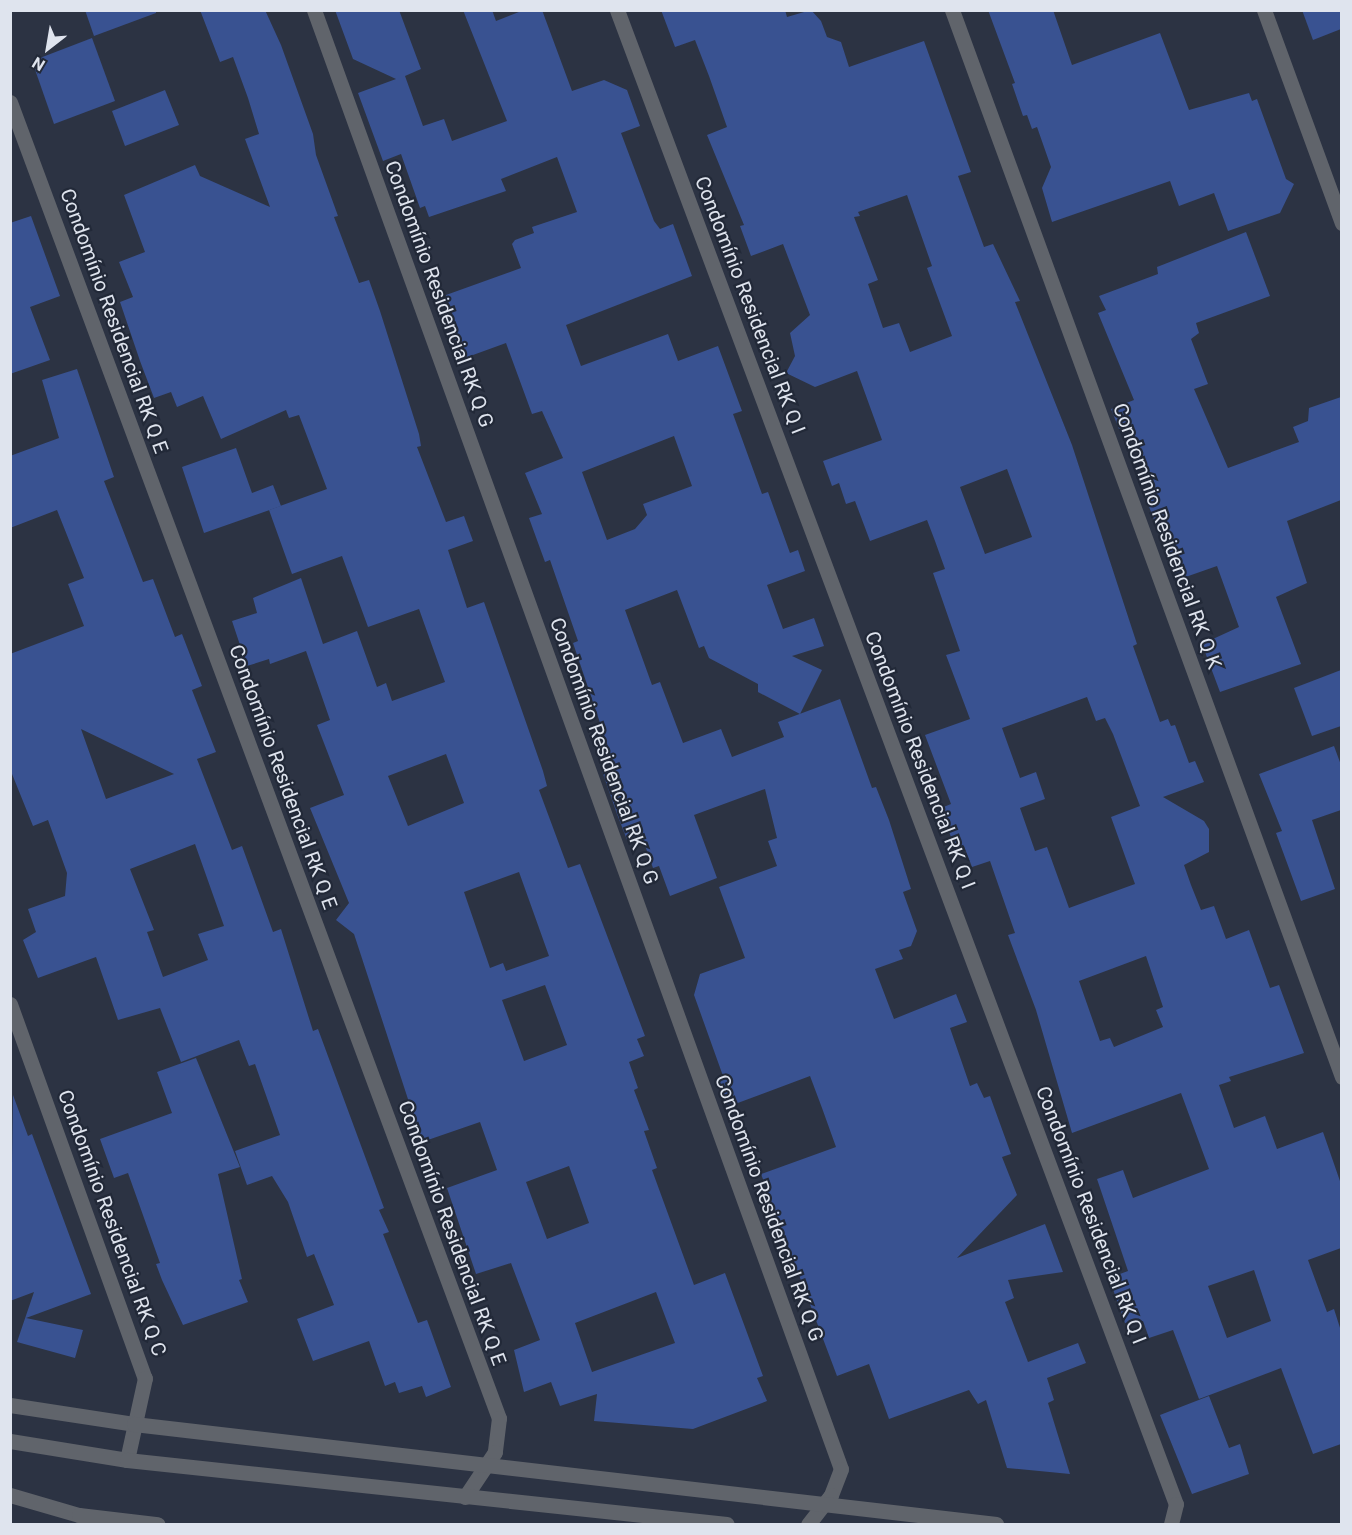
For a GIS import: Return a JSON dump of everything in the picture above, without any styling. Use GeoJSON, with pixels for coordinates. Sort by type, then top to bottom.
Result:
{"type":"FeatureCollection","features":[{"type":"Feature","properties":{"kind":"street","name":"Condomínio Residencial RK Q G"},"geometry":{"type":"LineString","coordinates":[[314,10],[841,1469],[837,1484],[824,1505],[808,1524]]}},
{"type":"Feature","properties":{"kind":"street","name":"Condomínio Residencial RK Q I"},"geometry":{"type":"LineString","coordinates":[[617,10],[1176,1503],[1171,1524]]}},
{"type":"Feature","properties":{"kind":"street","name":"Condomínio Residencial RK Q K"},"geometry":{"type":"LineString","coordinates":[[952,10],[1341,1077]]}},
{"type":"Feature","properties":{"kind":"street"},"geometry":{"type":"LineString","coordinates":[[1264,10],[1341,223]]}},
{"type":"Feature","properties":{"kind":"street","name":"Condomínio Residencial RK Q E"},"geometry":{"type":"LineString","coordinates":[[10,102],[499,1418],[495,1452],[465,1497]]}},
{"type":"Feature","properties":{"kind":"street","name":"Condomínio Residencial RK Q C"},"geometry":{"type":"LineString","coordinates":[[10,1004],[145,1378],[127,1460]]}},
{"type":"Feature","properties":{"kind":"street"},"geometry":{"type":"LineString","coordinates":[[10,1405],[134,1424],[996,1524]]}},
{"type":"Feature","properties":{"kind":"street"},"geometry":{"type":"LineString","coordinates":[[10,1441],[127,1460],[727,1524]]}},
{"type":"Feature","properties":{"kind":"street"},"geometry":{"type":"LineString","coordinates":[[10,1495],[79,1515],[157,1524]]}},
{"type":"Feature","properties":{"kind":"building"},"geometry":{"type":"Polygon","coordinates":[[[85,10],[156,10],[156,13],[94,36],[85,10]]]}},
{"type":"Feature","properties":{"kind":"building"},"geometry":{"type":"Polygon","coordinates":[[[200,10],[265,10],[281,45],[313,134],[316,155],[338,216],[334,217],[359,283],[369,280],[380,311],[419,434],[421,446],[417,447],[446,522],[464,516],[473,541],[448,550],[467,608],[484,602],[543,771],[547,786],[539,790],[568,868],[580,864],[645,1036],[637,1039],[644,1056],[629,1062],[638,1088],[634,1090],[649,1130],[644,1131],[657,1168],[652,1170],[694,1285],[725,1273],[763,1376],[757,1378],[767,1401],[693,1429],[594,1421],[597,1394],[560,1406],[551,1382],[524,1392],[514,1350],[540,1340],[511,1263],[476,1274],[447,1188],[497,1170],[480,1122],[422,1142],[354,934],[336,920],[349,903],[310,808],[344,795],[317,725],[330,720],[306,651],[270,664],[269,659],[247,666],[232,621],[257,613],[253,598],[301,578],[323,644],[357,631],[377,687],[386,683],[392,701],[445,682],[419,609],[368,627],[342,556],[292,574],[269,510],[327,489],[299,415],[289,418],[286,410],[221,439],[203,396],[177,407],[171,392],[154,398],[140,361],[120,302],[133,297],[119,262],[145,252],[124,195],[195,165],[200,176],[270,207],[245,139],[259,134],[248,98],[233,57],[220,62],[200,10]],[[446,754],[388,776],[408,826],[464,803],[446,754]],[[519,872],[464,892],[490,968],[503,963],[506,971],[549,956],[519,872]],[[545,985],[502,1000],[524,1061],[567,1045],[545,985]],[[569,1166],[526,1182],[547,1239],[589,1223],[569,1166]],[[656,1292],[575,1323],[592,1372],[675,1343],[656,1292]]]}},
{"type":"Feature","properties":{"kind":"building"},"geometry":{"type":"Polygon","coordinates":[[[335,10],[399,10],[421,69],[405,76],[423,126],[444,119],[452,141],[507,121],[463,10],[492,10],[496,21],[524,10],[542,10],[572,91],[604,80],[627,90],[640,126],[621,133],[654,221],[660,229],[673,224],[692,276],[566,325],[581,366],[668,334],[678,361],[718,346],[742,411],[733,414],[762,494],[768,492],[790,553],[798,550],[805,571],[767,585],[783,629],[814,618],[824,646],[792,656],[822,670],[800,714],[840,699],[872,788],[876,787],[889,820],[911,889],[903,892],[917,931],[911,946],[899,950],[903,959],[875,969],[894,1019],[956,994],[967,1022],[950,1028],[970,1086],[977,1083],[984,1098],[990,1096],[1011,1154],[1002,1157],[1017,1195],[957,1258],[1045,1224],[1063,1272],[1008,1280],[1014,1298],[1005,1302],[1028,1362],[1078,1343],[1086,1363],[1047,1378],[1054,1400],[1048,1403],[1070,1474],[1007,1468],[986,1400],[978,1404],[969,1390],[889,1419],[869,1364],[837,1376],[761,1174],[836,1147],[810,1076],[727,1107],[716,1078],[723,1076],[694,995],[700,974],[745,958],[719,887],[777,866],[768,841],[777,838],[765,789],[694,815],[717,878],[670,896],[659,866],[653,868],[641,834],[627,840],[617,814],[602,771],[615,767],[573,643],[578,641],[550,560],[545,562],[529,518],[542,514],[525,473],[563,458],[542,411],[532,414],[506,343],[462,359],[453,333],[456,325],[446,295],[521,268],[512,244],[515,240],[534,233],[532,227],[577,212],[557,157],[501,179],[506,191],[429,217],[425,206],[420,208],[401,154],[383,161],[358,93],[396,79],[353,59],[335,10]],[[674,436],[582,472],[607,540],[635,529],[647,515],[643,504],[692,486],[674,436]],[[677,590],[625,610],[652,685],[660,682],[683,743],[721,729],[732,757],[784,737],[778,722],[800,714],[758,692],[758,684],[709,658],[704,646],[699,648],[677,590]]]}},
{"type":"Feature","properties":{"kind":"building"},"geometry":{"type":"Polygon","coordinates":[[[661,10],[785,10],[787,17],[811,10],[821,21],[827,37],[841,42],[849,67],[924,41],[971,172],[958,176],[984,247],[993,244],[1020,301],[1015,302],[1072,445],[1137,644],[1133,646],[1160,722],[1168,719],[1171,726],[1175,725],[1189,763],[1195,761],[1204,782],[1163,797],[1204,821],[1209,829],[1209,852],[1184,865],[1191,885],[1201,910],[1214,906],[1226,939],[1249,930],[1270,988],[1279,985],[1304,1053],[1229,1077],[1231,1081],[1219,1085],[1234,1128],[1265,1116],[1277,1149],[1323,1132],[1341,1184],[1341,1248],[1308,1260],[1327,1312],[1334,1309],[1341,1331],[1341,1444],[1313,1454],[1281,1368],[1199,1399],[1173,1330],[1149,1338],[1143,1321],[1125,1323],[1109,1278],[1128,1271],[1097,1179],[1123,1170],[1133,1198],[1209,1169],[1181,1093],[1072,1133],[1036,1010],[1008,935],[1015,933],[990,861],[972,867],[964,846],[955,849],[941,808],[951,804],[925,735],[970,719],[946,655],[960,651],[933,573],[945,569],[935,541],[927,520],[870,541],[855,501],[846,504],[839,483],[832,486],[823,461],[882,440],[857,371],[815,387],[786,373],[795,356],[790,333],[810,315],[783,244],[751,256],[740,226],[744,225],[707,135],[727,127],[709,76],[695,40],[675,47],[661,10]],[[907,195],[858,212],[860,216],[854,217],[878,280],[868,284],[883,328],[899,323],[910,352],[952,336],[927,268],[932,266],[907,195]],[[1007,469],[960,487],[985,554],[1032,537],[1007,469]],[[1087,697],[1002,728],[1020,778],[1036,772],[1045,799],[1020,808],[1035,851],[1047,847],[1069,908],[1135,884],[1111,817],[1140,806],[1105,718],[1096,721],[1087,697]],[[1146,956],[1079,981],[1100,1041],[1110,1038],[1114,1047],[1163,1027],[1156,1010],[1163,1007],[1146,956]],[[1254,1270],[1208,1286],[1227,1338],[1271,1321],[1254,1270]]]}},
{"type":"Feature","properties":{"kind":"building"},"geometry":{"type":"Polygon","coordinates":[[[988,10],[1053,10],[1072,65],[1160,33],[1189,110],[1249,93],[1252,101],[1257,99],[1286,179],[1294,184],[1280,213],[1228,231],[1214,193],[1179,206],[1170,181],[1052,222],[1042,188],[1051,167],[1037,127],[1032,129],[1027,115],[1023,116],[1012,84],[1015,83],[988,10]]]}},
{"type":"Feature","properties":{"kind":"building"},"geometry":{"type":"Polygon","coordinates":[[[1302,10],[1341,10],[1341,29],[1313,40],[1302,10]]]}},
{"type":"Feature","properties":{"kind":"building"},"geometry":{"type":"Polygon","coordinates":[[[92,38],[115,101],[54,124],[32,61],[92,38]]]}},
{"type":"Feature","properties":{"kind":"building"},"geometry":{"type":"Polygon","coordinates":[[[165,90],[179,125],[125,146],[112,111],[165,90]]]}},
{"type":"Feature","properties":{"kind":"building"},"geometry":{"type":"Polygon","coordinates":[[[31,216],[60,296],[30,307],[50,360],[10,374],[10,223],[31,216]]]}},
{"type":"Feature","properties":{"kind":"building"},"geometry":{"type":"Polygon","coordinates":[[[1246,232],[1270,296],[1196,323],[1199,333],[1191,339],[1208,384],[1194,389],[1228,468],[1299,442],[1293,427],[1308,421],[1309,408],[1341,397],[1341,500],[1287,521],[1307,583],[1276,597],[1301,664],[1220,692],[1202,644],[1239,627],[1217,566],[1177,580],[1145,496],[1156,492],[1131,426],[1119,429],[1111,409],[1134,400],[1098,313],[1106,310],[1099,296],[1158,274],[1157,267],[1246,232]]]}},
{"type":"Feature","properties":{"kind":"building"},"geometry":{"type":"Polygon","coordinates":[[[77,369],[114,477],[104,481],[143,582],[153,579],[175,637],[182,634],[202,686],[192,690],[216,752],[197,759],[232,850],[242,846],[273,932],[281,929],[313,1031],[318,1029],[384,1208],[379,1210],[389,1232],[383,1234],[418,1323],[427,1320],[451,1387],[426,1397],[422,1386],[399,1393],[395,1382],[385,1386],[369,1341],[313,1361],[297,1319],[334,1305],[314,1254],[307,1257],[288,1202],[272,1176],[247,1185],[235,1151],[280,1135],[255,1064],[249,1066],[239,1040],[181,1062],[160,1008],[118,1020],[96,957],[38,978],[23,940],[36,932],[28,909],[65,896],[67,873],[48,820],[33,826],[10,769],[10,654],[84,626],[68,584],[84,578],[57,510],[10,528],[10,456],[59,438],[42,380],[77,369]],[[81,729],[106,799],[174,774],[81,729]],[[195,844],[130,869],[154,930],[147,932],[163,977],[208,960],[198,934],[224,926],[195,844]]]}},
{"type":"Feature","properties":{"kind":"building"},"geometry":{"type":"Polygon","coordinates":[[[236,448],[252,493],[273,485],[281,506],[204,533],[182,467],[236,448]]]}},
{"type":"Feature","properties":{"kind":"building"},"geometry":{"type":"Polygon","coordinates":[[[1341,670],[1341,726],[1312,736],[1294,688],[1341,670]]]}},
{"type":"Feature","properties":{"kind":"building"},"geometry":{"type":"Polygon","coordinates":[[[1334,746],[1341,765],[1341,810],[1312,820],[1335,889],[1301,901],[1276,833],[1282,831],[1259,774],[1334,746]]]}},
{"type":"Feature","properties":{"kind":"building"},"geometry":{"type":"Polygon","coordinates":[[[196,1058],[240,1167],[218,1174],[242,1279],[239,1280],[248,1302],[183,1325],[156,1264],[160,1263],[128,1173],[114,1178],[100,1139],[172,1113],[157,1072],[196,1058]]]}},
{"type":"Feature","properties":{"kind":"building"},"geometry":{"type":"Polygon","coordinates":[[[13,1095],[28,1136],[32,1134],[91,1294],[26,1318],[83,1330],[75,1358],[17,1342],[34,1292],[10,1301],[13,1095]]]}},
{"type":"Feature","properties":{"kind":"building"},"geometry":{"type":"Polygon","coordinates":[[[1209,1396],[1229,1448],[1240,1444],[1249,1474],[1192,1494],[1160,1415],[1209,1396]]]}}]}
